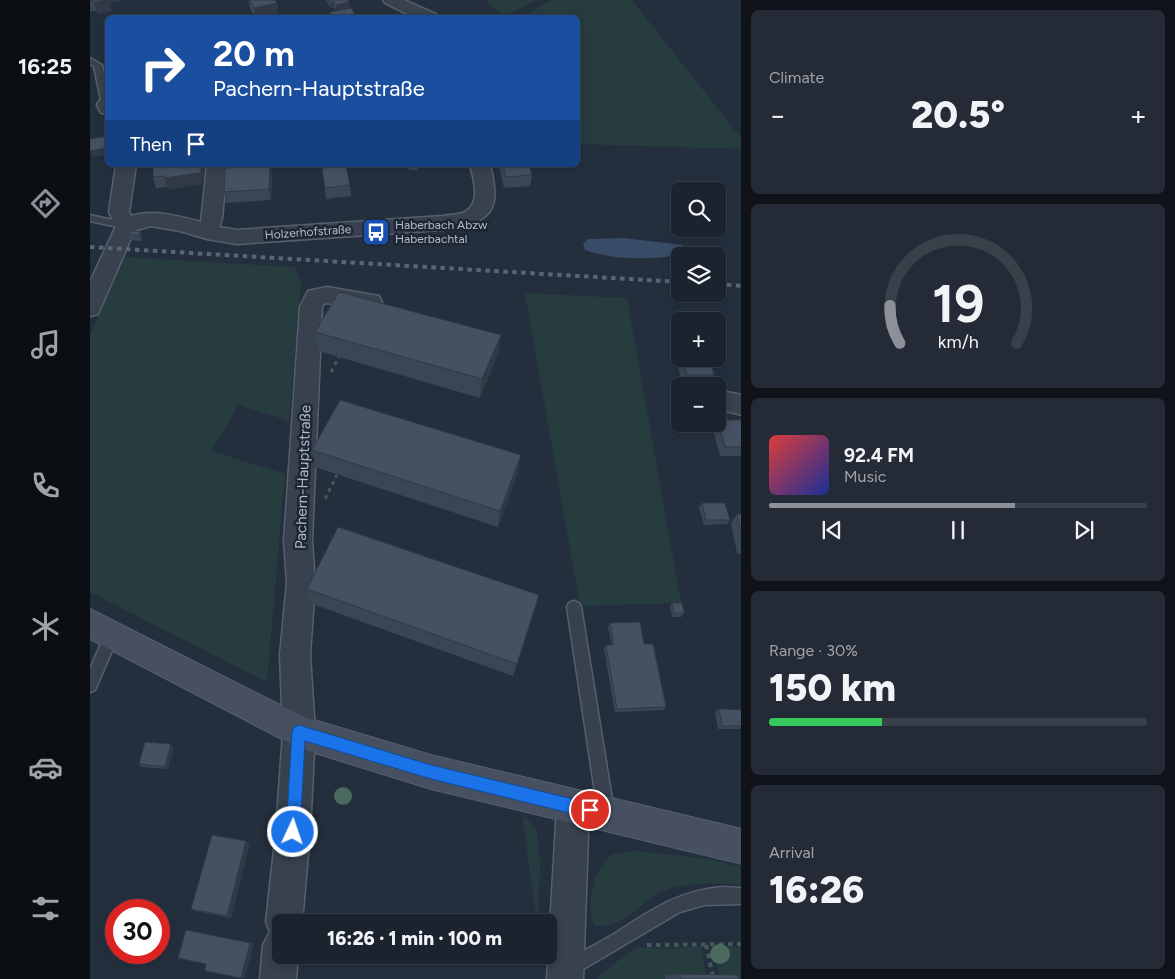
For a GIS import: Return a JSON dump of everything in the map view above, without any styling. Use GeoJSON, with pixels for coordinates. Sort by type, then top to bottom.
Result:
{"type":"FeatureCollection","features":[{"type":"Feature","properties":{"kind":"main road"},"geometry":{"type":"LineString","coordinates":[[101,629],[299,732],[431,772],[741,847]]}},
{"type":"Feature","properties":{"kind":"street"},"geometry":{"type":"LineString","coordinates":[[391,0],[424,15]]}},
{"type":"Feature","properties":{"kind":"street"},"geometry":{"type":"LineString","coordinates":[[90,308],[114,248],[127,226],[119,212],[126,167]]}},
{"type":"Feature","properties":{"kind":"street"},"geometry":{"type":"LineString","coordinates":[[207,232],[214,211],[218,167]]}},
{"type":"Feature","properties":{"kind":"street","name":"Holzerhofstraße"},"geometry":{"type":"LineString","coordinates":[[127,226],[140,221],[156,220],[237,237],[442,223],[472,216],[483,204],[485,190],[480,167]]}},
{"type":"Feature","properties":{"kind":"street","name":"Pachern-Hauptstraße"},"geometry":{"type":"LineString","coordinates":[[299,732],[296,655],[301,583],[298,541],[311,307],[316,297],[327,295],[356,298],[389,306]]}},
{"type":"Feature","properties":{"kind":"street"},"geometry":{"type":"LineString","coordinates":[[285,914],[293,832],[299,732]]}},
{"type":"Feature","properties":{"kind":"street"},"geometry":{"type":"LineString","coordinates":[[565,975],[573,806]]}},
{"type":"Feature","properties":{"kind":"street"},"geometry":{"type":"LineString","coordinates":[[278,979],[279,964]]}},
{"type":"Feature","properties":{"kind":"lane"},"geometry":{"type":"LineString","coordinates":[[94,63],[100,77],[105,102]]}},
{"type":"Feature","properties":{"kind":"lane"},"geometry":{"type":"LineString","coordinates":[[90,79],[100,77]]}},
{"type":"Feature","properties":{"kind":"lane","name":"Holzerhofstraße"},"geometry":{"type":"LineString","coordinates":[[90,218],[127,226]]}},
{"type":"Feature","properties":{"kind":"lane"},"geometry":{"type":"LineString","coordinates":[[574,607],[606,814]]}},
{"type":"Feature","properties":{"kind":"lane"},"geometry":{"type":"LineString","coordinates":[[90,685],[101,629]]}},
{"type":"Feature","properties":{"kind":"lane"},"geometry":{"type":"LineString","coordinates":[[565,975],[671,906],[695,898],[717,894],[741,896]]}},
{"type":"Feature","properties":{"kind":"path"},"geometry":{"type":"LineString","coordinates":[[643,945],[741,944]]}},
{"type":"Feature","properties":{"kind":"path"},"geometry":{"type":"LineString","coordinates":[[706,945],[713,976]]}},
{"type":"Feature","properties":{"kind":"green space"},"geometry":{"type":"Polygon","coordinates":[[[486,0],[537,0],[505,15],[502,15],[486,0]]]}},
{"type":"Feature","properties":{"kind":"green space"},"geometry":{"type":"Polygon","coordinates":[[[552,0],[632,0],[741,138],[741,149],[580,144],[580,15],[525,15],[552,0]]]}},
{"type":"Feature","properties":{"kind":"green space"},"geometry":{"type":"Polygon","coordinates":[[[123,257],[295,267],[301,282],[289,421],[239,405],[211,451],[285,474],[267,682],[90,592],[90,335],[123,257]]]}},
{"type":"Feature","properties":{"kind":"green space"},"geometry":{"type":"Polygon","coordinates":[[[525,293],[627,298],[681,603],[580,606],[525,293]]]}},
{"type":"Feature","properties":{"kind":"green space"},"geometry":{"type":"Polygon","coordinates":[[[524,816],[537,830],[540,865],[538,914],[535,914],[524,816]]]}},
{"type":"Feature","properties":{"kind":"green space"},"geometry":{"type":"Polygon","coordinates":[[[637,851],[709,859],[741,867],[741,885],[704,884],[676,887],[658,894],[615,923],[595,926],[590,910],[592,890],[599,870],[612,855],[637,851]]]}},
{"type":"Feature","properties":{"kind":"green space"},"geometry":{"type":"Polygon","coordinates":[[[701,947],[706,975],[665,975],[665,979],[597,979],[600,974],[636,948],[701,947]]]}},
{"type":"Feature","properties":{"kind":"green space"},"geometry":{"type":"Polygon","coordinates":[[[714,947],[741,947],[741,979],[720,979],[714,947]]]}},
{"type":"Feature","properties":{"kind":"water"},"geometry":{"type":"Polygon","coordinates":[[[624,238],[682,245],[684,247],[671,247],[671,256],[623,258],[585,250],[583,244],[588,239],[624,238]]]}},
{"type":"Feature","properties":{"kind":"building"},"geometry":{"type":"Polygon","coordinates":[[[93,0],[108,0],[94,3],[93,0]]]}},
{"type":"Feature","properties":{"kind":"building"},"geometry":{"type":"Polygon","coordinates":[[[250,0],[275,0],[277,3],[254,8],[250,0]]]}},
{"type":"Feature","properties":{"kind":"building"},"geometry":{"type":"Polygon","coordinates":[[[328,0],[347,0],[349,2],[336,5],[328,0]]]}},
{"type":"Feature","properties":{"kind":"building"},"geometry":{"type":"Polygon","coordinates":[[[351,8],[355,14],[332,15],[330,12],[351,8]]]}},
{"type":"Feature","properties":{"kind":"building"},"geometry":{"type":"Polygon","coordinates":[[[105,136],[105,148],[90,151],[90,139],[105,136]]]}},
{"type":"Feature","properties":{"kind":"building"},"geometry":{"type":"Polygon","coordinates":[[[153,167],[201,167],[201,173],[164,178],[164,176],[153,177],[153,167]]]}},
{"type":"Feature","properties":{"kind":"building"},"geometry":{"type":"Polygon","coordinates":[[[270,167],[269,189],[224,192],[225,168],[270,167]]]}},
{"type":"Feature","properties":{"kind":"building"},"geometry":{"type":"Polygon","coordinates":[[[346,167],[350,185],[325,188],[322,168],[346,167]]]}},
{"type":"Feature","properties":{"kind":"building"},"geometry":{"type":"Polygon","coordinates":[[[504,167],[530,167],[532,175],[506,177],[504,167]]]}},
{"type":"Feature","properties":{"kind":"building"},"geometry":{"type":"Polygon","coordinates":[[[130,231],[140,232],[139,235],[129,235],[130,231]]]}},
{"type":"Feature","properties":{"kind":"building"},"geometry":{"type":"Polygon","coordinates":[[[339,292],[501,335],[482,379],[315,332],[339,292]]]}},
{"type":"Feature","properties":{"kind":"building"},"geometry":{"type":"Polygon","coordinates":[[[685,367],[712,367],[714,375],[687,375],[685,367]]]}},
{"type":"Feature","properties":{"kind":"building"},"geometry":{"type":"Polygon","coordinates":[[[340,400],[521,455],[500,511],[312,450],[340,400]]]}},
{"type":"Feature","properties":{"kind":"building"},"geometry":{"type":"Polygon","coordinates":[[[726,420],[741,420],[741,447],[725,447],[721,432],[726,432],[726,420]]]}},
{"type":"Feature","properties":{"kind":"building"},"geometry":{"type":"Polygon","coordinates":[[[702,503],[725,503],[730,520],[706,520],[702,503]]]}},
{"type":"Feature","properties":{"kind":"building"},"geometry":{"type":"Polygon","coordinates":[[[737,514],[741,514],[741,531],[737,514]]]}},
{"type":"Feature","properties":{"kind":"building"},"geometry":{"type":"Polygon","coordinates":[[[338,527],[539,595],[517,664],[307,589],[338,527]]]}},
{"type":"Feature","properties":{"kind":"building"},"geometry":{"type":"Polygon","coordinates":[[[672,603],[682,603],[684,613],[674,613],[672,603]]]}},
{"type":"Feature","properties":{"kind":"building"},"geometry":{"type":"Polygon","coordinates":[[[640,622],[644,644],[653,644],[666,707],[617,709],[606,645],[614,645],[610,623],[640,622]]]}},
{"type":"Feature","properties":{"kind":"building"},"geometry":{"type":"Polygon","coordinates":[[[719,709],[741,710],[741,726],[722,726],[719,709]]]}},
{"type":"Feature","properties":{"kind":"building"},"geometry":{"type":"Polygon","coordinates":[[[145,742],[171,744],[165,767],[139,764],[145,742]]]}},
{"type":"Feature","properties":{"kind":"building"},"geometry":{"type":"Polygon","coordinates":[[[212,835],[246,841],[227,916],[191,909],[212,835]]]}},
{"type":"Feature","properties":{"kind":"building"},"geometry":{"type":"Polygon","coordinates":[[[186,930],[250,943],[241,978],[205,971],[206,964],[178,958],[186,930]]]}},
{"type":"Feature","properties":{"kind":"building"},"geometry":{"type":"Polygon","coordinates":[[[680,974],[738,975],[739,979],[681,979],[680,974]]]}},
{"type":"Feature","properties":{"kind":"railway"},"geometry":{"type":"LineString","coordinates":[[90,247],[671,281]]}},
{"type":"Feature","properties":{"kind":"railway"},"geometry":{"type":"LineString","coordinates":[[726,285],[741,286]]}},
{"type":"Feature","properties":{"kind":"place","name":"Haberbach Abzw Haberbachtal"},"geometry":{"type":"Point","coordinates":[376,232]}},
{"type":"Feature","properties":{"kind":"route"},"geometry":{"type":"LineString","coordinates":[[293,832],[299,732],[431,772],[590,810]]}}]}
